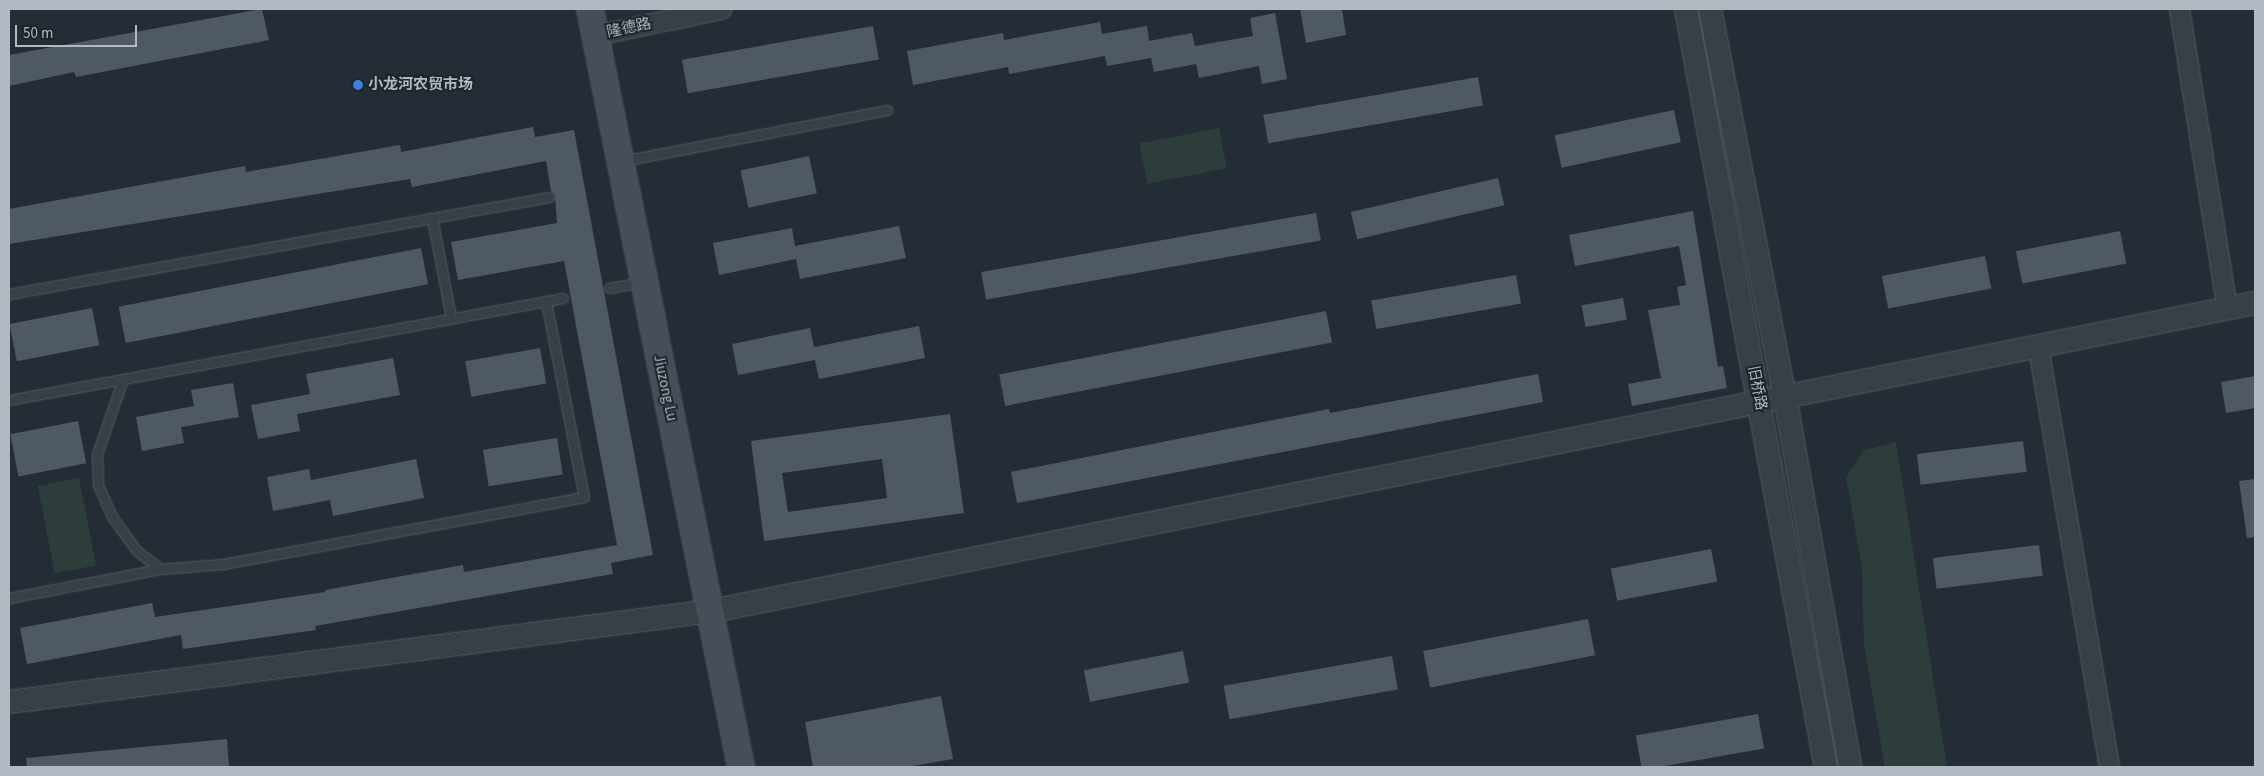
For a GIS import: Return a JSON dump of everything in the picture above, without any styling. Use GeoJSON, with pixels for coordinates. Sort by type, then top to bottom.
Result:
{"type":"FeatureCollection","features":[{"type":"Feature","properties":{"kind":"main road","name":"Jiuzong Lu"},"geometry":{"type":"LineString","coordinates":[[590,9],[642,282],[712,611],[741,767]]}},
{"type":"Feature","properties":{"kind":"street","name":"隆德路"},"geometry":{"type":"LineString","coordinates":[[595,35],[721,9]]}},
{"type":"Feature","properties":{"kind":"street","name":"旧桥路"},"geometry":{"type":"LineString","coordinates":[[1686,9],[1826,767]]}},
{"type":"Feature","properties":{"kind":"street","name":"旧桥路"},"geometry":{"type":"LineString","coordinates":[[1710,9],[1785,397],[1850,767]]}},
{"type":"Feature","properties":{"kind":"street"},"geometry":{"type":"LineString","coordinates":[[2179,9],[2227,309]]}},
{"type":"Feature","properties":{"kind":"street"},"geometry":{"type":"LineString","coordinates":[[9,702],[712,611],[2255,303]]}},
{"type":"Feature","properties":{"kind":"street"},"geometry":{"type":"LineString","coordinates":[[2038,347],[2109,767]]}},
{"type":"Feature","properties":{"kind":"lane"},"geometry":{"type":"LineString","coordinates":[[619,162],[887,110]]}},
{"type":"Feature","properties":{"kind":"lane"},"geometry":{"type":"LineString","coordinates":[[9,294],[549,197]]}},
{"type":"Feature","properties":{"kind":"lane"},"geometry":{"type":"LineString","coordinates":[[432,218],[451,318]]}},
{"type":"Feature","properties":{"kind":"lane"},"geometry":{"type":"LineString","coordinates":[[609,288],[642,282]]}},
{"type":"Feature","properties":{"kind":"lane"},"geometry":{"type":"LineString","coordinates":[[9,400],[563,298]]}},
{"type":"Feature","properties":{"kind":"lane"},"geometry":{"type":"LineString","coordinates":[[9,598],[160,569],[223,564],[584,498],[546,300]]}},
{"type":"Feature","properties":{"kind":"lane"},"geometry":{"type":"LineString","coordinates":[[123,379],[97,454],[98,485],[113,518],[136,550],[160,569]]}},
{"type":"Feature","properties":{"kind":"shaded area"},"geometry":{"type":"Polygon","coordinates":[[[1219,128],[1227,168],[1147,184],[1139,143],[1219,128]]]}},
{"type":"Feature","properties":{"kind":"shaded area"},"geometry":{"type":"Polygon","coordinates":[[[1896,442],[1947,767],[1885,767],[1864,645],[1862,569],[1846,477],[1864,450],[1896,442]]]}},
{"type":"Feature","properties":{"kind":"shaded area"},"geometry":{"type":"Polygon","coordinates":[[[79,478],[96,565],[55,573],[38,486],[79,478]]]}},
{"type":"Feature","properties":{"kind":"building"},"geometry":{"type":"Polygon","coordinates":[[[262,9],[269,40],[76,77],[74,72],[9,86],[9,55],[262,9]]]}},
{"type":"Feature","properties":{"kind":"building"},"geometry":{"type":"Polygon","coordinates":[[[1300,9],[1342,9],[1346,35],[1306,43],[1300,9]]]}},
{"type":"Feature","properties":{"kind":"building"},"geometry":{"type":"Polygon","coordinates":[[[1275,13],[1287,79],[1262,84],[1259,66],[1199,78],[1196,64],[1154,72],[1151,58],[1107,66],[1105,56],[1009,74],[1008,67],[913,85],[907,51],[1003,33],[1004,40],[1100,22],[1102,34],[1147,26],[1149,41],[1192,33],[1195,46],[1253,36],[1250,18],[1275,13]]]}},
{"type":"Feature","properties":{"kind":"building"},"geometry":{"type":"Polygon","coordinates":[[[873,26],[879,59],[688,93],[682,60],[873,26]]]}},
{"type":"Feature","properties":{"kind":"building"},"geometry":{"type":"Polygon","coordinates":[[[1478,77],[1483,106],[1268,143],[1263,115],[1478,77]]]}},
{"type":"Feature","properties":{"kind":"building"},"geometry":{"type":"Polygon","coordinates":[[[1674,110],[1681,142],[1562,168],[1555,135],[1674,110]]]}},
{"type":"Feature","properties":{"kind":"building"},"geometry":{"type":"Polygon","coordinates":[[[533,127],[535,137],[574,130],[653,555],[611,563],[613,574],[315,626],[316,630],[183,649],[181,635],[27,664],[20,628],[152,603],[155,617],[325,592],[325,590],[463,565],[464,572],[617,545],[564,261],[458,280],[451,242],[557,223],[555,195],[551,191],[546,161],[412,187],[410,179],[9,244],[9,209],[245,166],[246,172],[400,145],[401,152],[533,127]]]}},
{"type":"Feature","properties":{"kind":"building"},"geometry":{"type":"Polygon","coordinates":[[[809,156],[817,193],[748,208],[741,171],[809,156]]]}},
{"type":"Feature","properties":{"kind":"building"},"geometry":{"type":"Polygon","coordinates":[[[1498,178],[1504,205],[1357,239],[1351,212],[1498,178]]]}},
{"type":"Feature","properties":{"kind":"building"},"geometry":{"type":"Polygon","coordinates":[[[1693,211],[1718,367],[1723,366],[1727,388],[1632,406],[1628,384],[1661,378],[1648,310],[1680,305],[1677,287],[1686,285],[1679,246],[1575,266],[1569,235],[1693,211]]]}},
{"type":"Feature","properties":{"kind":"building"},"geometry":{"type":"Polygon","coordinates":[[[1316,213],[1321,241],[986,300],[981,272],[1316,213]]]}},
{"type":"Feature","properties":{"kind":"building"},"geometry":{"type":"Polygon","coordinates":[[[899,226],[906,258],[800,279],[796,259],[719,275],[713,243],[792,228],[795,246],[899,226]]]}},
{"type":"Feature","properties":{"kind":"building"},"geometry":{"type":"Polygon","coordinates":[[[2120,231],[2126,263],[2022,284],[2016,251],[2120,231]]]}},
{"type":"Feature","properties":{"kind":"building"},"geometry":{"type":"Polygon","coordinates":[[[421,248],[428,284],[126,343],[119,307],[421,248]]]}},
{"type":"Feature","properties":{"kind":"building"},"geometry":{"type":"Polygon","coordinates":[[[1985,256],[1991,288],[1888,308],[1882,276],[1985,256]]]}},
{"type":"Feature","properties":{"kind":"building"},"geometry":{"type":"Polygon","coordinates":[[[1516,275],[1521,304],[1376,329],[1371,301],[1516,275]]]}},
{"type":"Feature","properties":{"kind":"building"},"geometry":{"type":"Polygon","coordinates":[[[1623,298],[1627,320],[1585,327],[1582,305],[1623,298]]]}},
{"type":"Feature","properties":{"kind":"building"},"geometry":{"type":"Polygon","coordinates":[[[92,308],[99,345],[17,361],[10,324],[92,308]]]}},
{"type":"Feature","properties":{"kind":"building"},"geometry":{"type":"Polygon","coordinates":[[[1326,311],[1332,342],[1005,406],[999,375],[1326,311]]]}},
{"type":"Feature","properties":{"kind":"building"},"geometry":{"type":"Polygon","coordinates":[[[919,326],[925,358],[819,379],[815,360],[738,375],[732,344],[810,328],[814,347],[919,326]]]}},
{"type":"Feature","properties":{"kind":"building"},"geometry":{"type":"Polygon","coordinates":[[[540,348],[546,383],[471,397],[465,361],[540,348]]]}},
{"type":"Feature","properties":{"kind":"building"},"geometry":{"type":"Polygon","coordinates":[[[393,358],[400,395],[297,414],[300,431],[258,439],[251,405],[310,394],[306,374],[393,358]]]}},
{"type":"Feature","properties":{"kind":"building"},"geometry":{"type":"Polygon","coordinates":[[[1538,374],[1543,402],[1017,503],[1011,472],[1329,409],[1330,413],[1538,374]]]}},
{"type":"Feature","properties":{"kind":"building"},"geometry":{"type":"Polygon","coordinates":[[[2255,376],[2255,408],[2226,413],[2221,382],[2255,376]]]}},
{"type":"Feature","properties":{"kind":"building"},"geometry":{"type":"Polygon","coordinates":[[[233,383],[239,417],[181,427],[184,443],[142,451],[136,417],[194,406],[191,390],[233,383]]]}},
{"type":"Feature","properties":{"kind":"building"},"geometry":{"type":"Polygon","coordinates":[[[950,414],[964,513],[764,541],[751,441],[950,414]],[[882,459],[782,473],[788,512],[887,498],[882,459]]]}},
{"type":"Feature","properties":{"kind":"building"},"geometry":{"type":"Polygon","coordinates":[[[78,421],[86,463],[18,476],[10,434],[78,421]]]}},
{"type":"Feature","properties":{"kind":"building"},"geometry":{"type":"Polygon","coordinates":[[[557,438],[563,475],[489,486],[483,450],[557,438]]]}},
{"type":"Feature","properties":{"kind":"building"},"geometry":{"type":"Polygon","coordinates":[[[2023,441],[2027,472],[1921,485],[1917,454],[2023,441]]]}},
{"type":"Feature","properties":{"kind":"building"},"geometry":{"type":"Polygon","coordinates":[[[416,459],[424,498],[333,516],[330,500],[273,511],[267,477],[309,469],[311,480],[416,459]]]}},
{"type":"Feature","properties":{"kind":"building"},"geometry":{"type":"Polygon","coordinates":[[[2255,479],[2255,537],[2247,538],[2239,481],[2255,479]]]}},
{"type":"Feature","properties":{"kind":"building"},"geometry":{"type":"Polygon","coordinates":[[[2039,545],[2043,576],[1937,589],[1933,558],[2039,545]]]}},
{"type":"Feature","properties":{"kind":"building"},"geometry":{"type":"Polygon","coordinates":[[[1711,549],[1717,581],[1617,601],[1611,568],[1711,549]]]}},
{"type":"Feature","properties":{"kind":"building"},"geometry":{"type":"Polygon","coordinates":[[[1588,619],[1595,655],[1430,687],[1423,651],[1588,619]]]}},
{"type":"Feature","properties":{"kind":"building"},"geometry":{"type":"Polygon","coordinates":[[[1183,651],[1189,682],[1090,702],[1084,670],[1183,651]]]}},
{"type":"Feature","properties":{"kind":"building"},"geometry":{"type":"Polygon","coordinates":[[[1392,656],[1398,689],[1230,719],[1224,686],[1392,656]]]}},
{"type":"Feature","properties":{"kind":"building"},"geometry":{"type":"Polygon","coordinates":[[[941,696],[953,759],[907,767],[813,767],[805,722],[941,696]]]}},
{"type":"Feature","properties":{"kind":"building"},"geometry":{"type":"Polygon","coordinates":[[[1758,714],[1764,748],[1659,767],[1641,767],[1636,736],[1758,714]]]}},
{"type":"Feature","properties":{"kind":"building"},"geometry":{"type":"Polygon","coordinates":[[[227,739],[229,767],[27,767],[26,758],[227,739]]]}},
{"type":"Feature","properties":{"kind":"place","name":"小龙河农贸市场"},"geometry":{"type":"Point","coordinates":[358,85]}}]}
